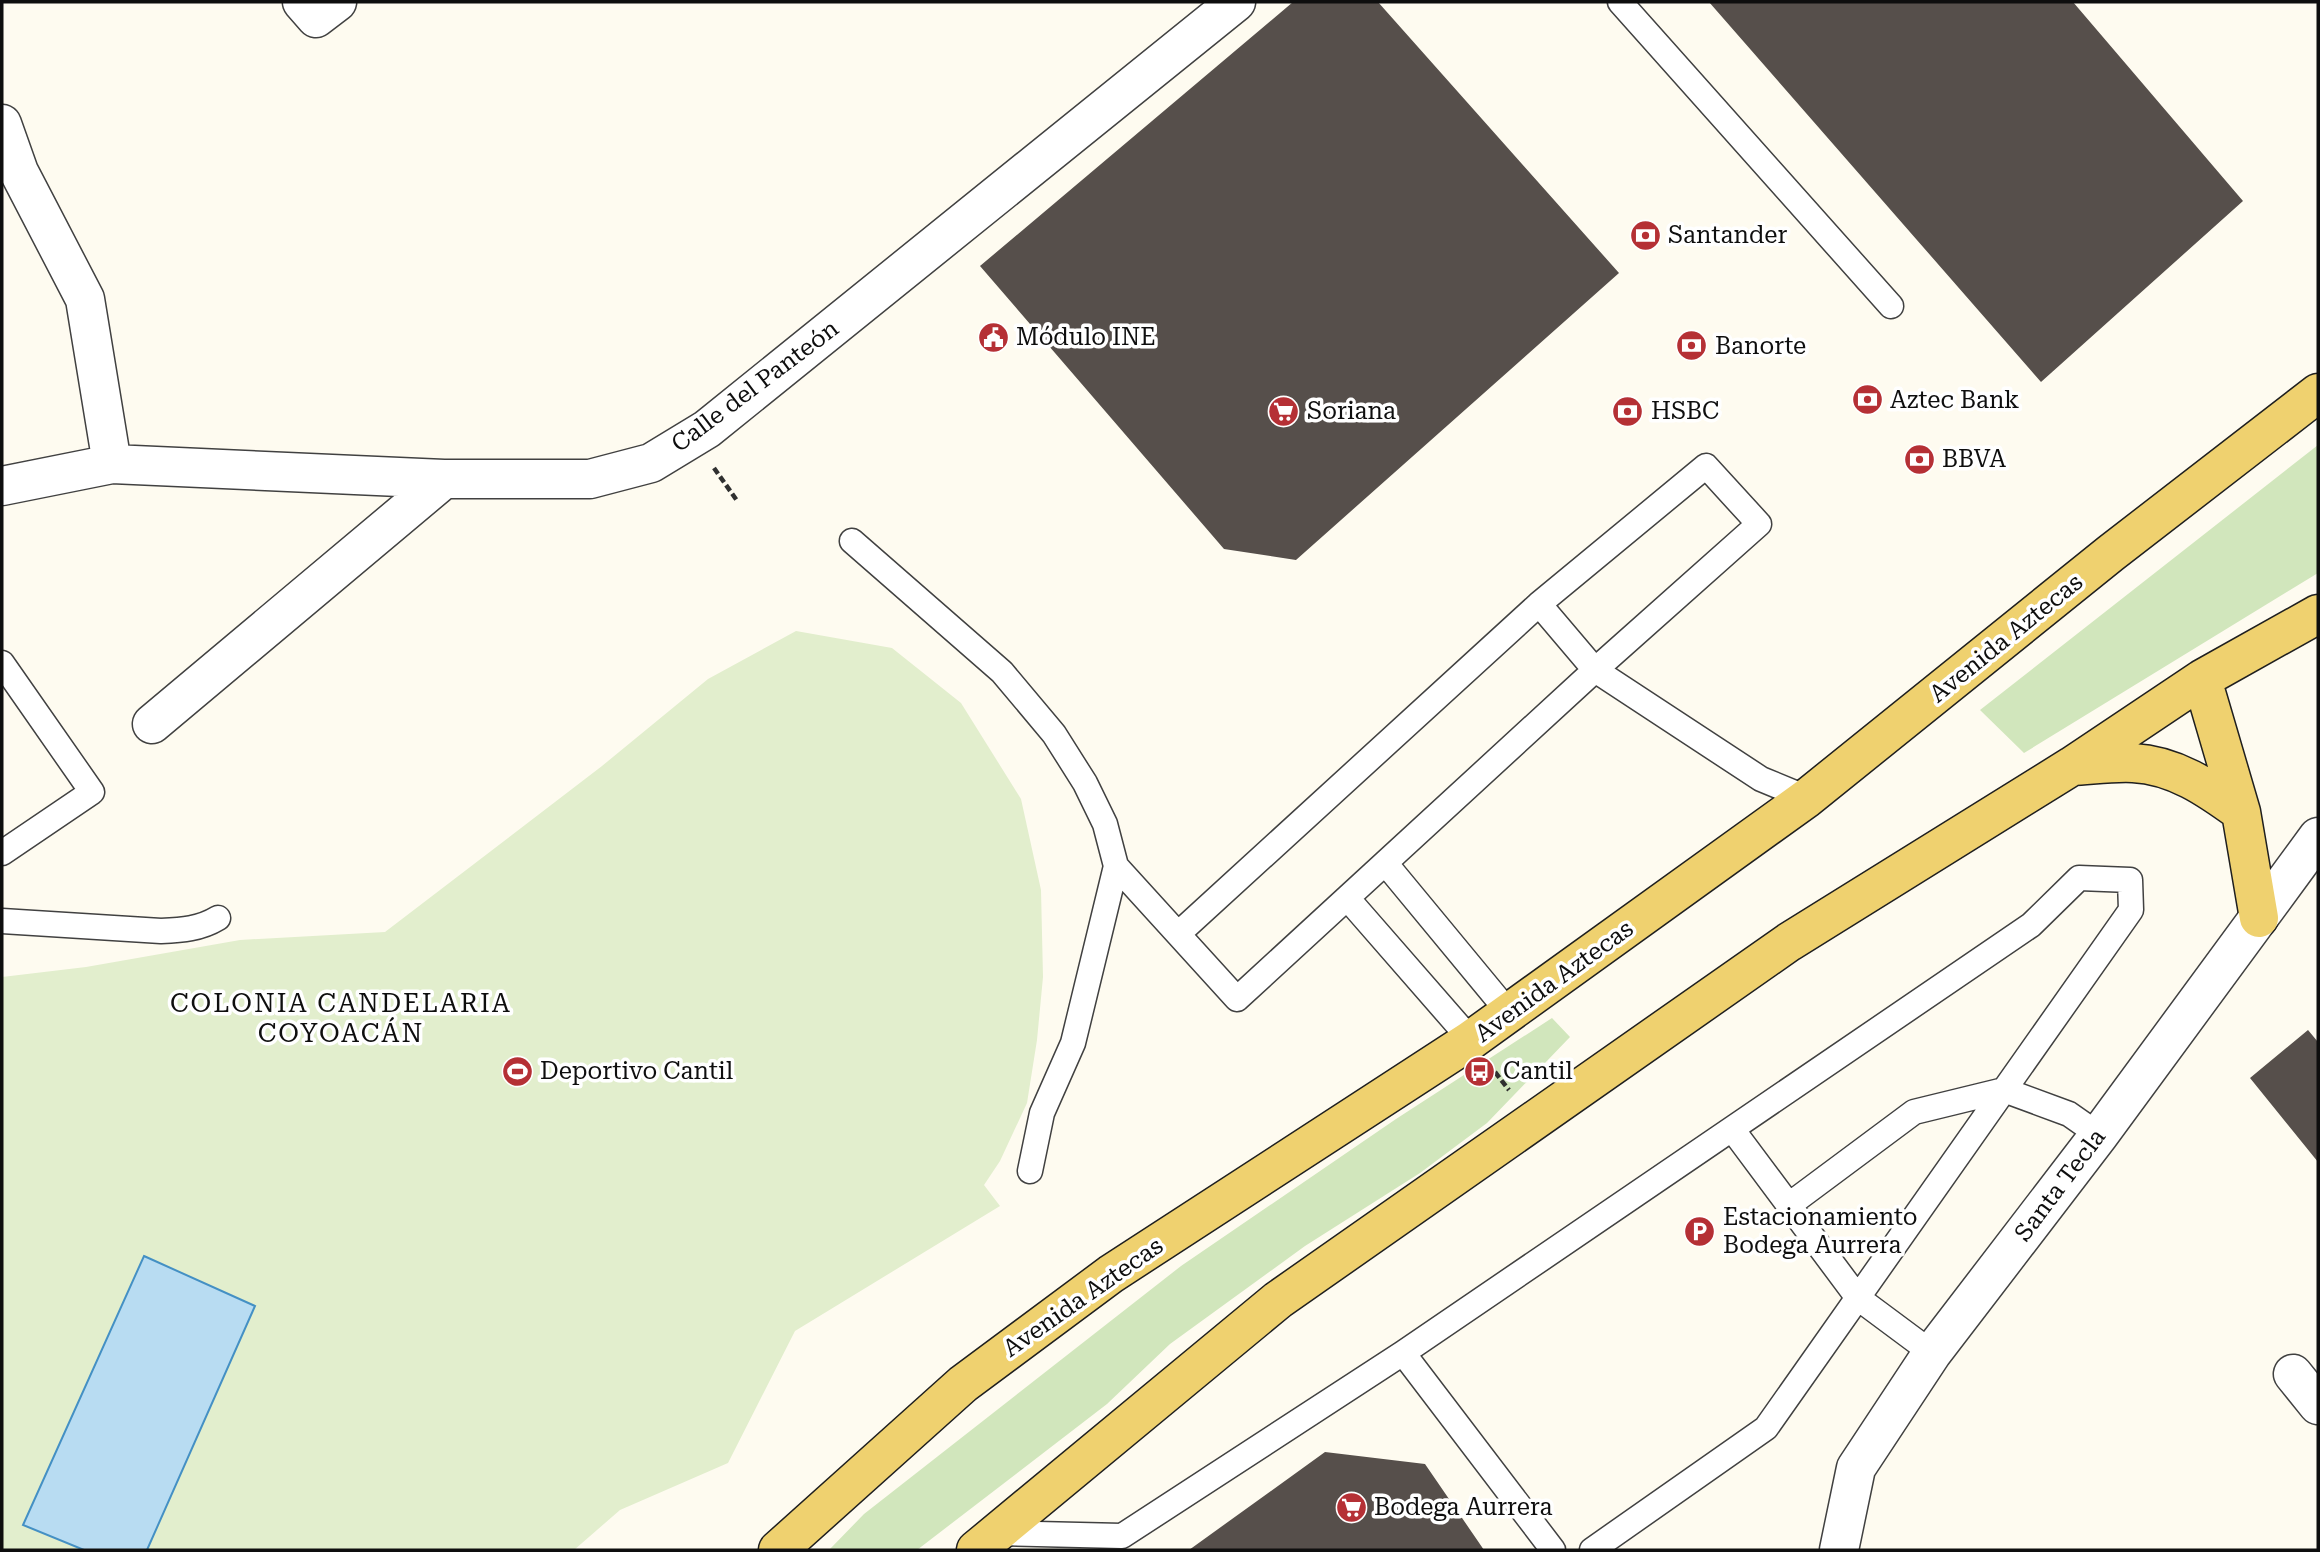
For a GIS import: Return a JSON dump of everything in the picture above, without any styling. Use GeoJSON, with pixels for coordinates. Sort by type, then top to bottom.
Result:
{"type":"FeatureCollection","features":[{"type":"Feature","properties":{"kind":"main road","name":"Avenida Aztecas"},"geometry":{"type":"LineString","coordinates":[[778,1550],[963,1384],[1111,1274],[1510,1014],[1807,798],[2111,553],[2318,393]]}},
{"type":"Feature","properties":{"kind":"main road"},"geometry":{"type":"LineString","coordinates":[[987,1542],[1278,1300],[1533,1120],[1789,942],[2072,766],[2202,679],[2318,614]]}},
{"type":"Feature","properties":{"kind":"main road"},"geometry":{"type":"LineString","coordinates":[[2202,679],[2241,812],[2259,918]]}},
{"type":"Feature","properties":{"kind":"main road"},"geometry":{"type":"LineString","coordinates":[[2072,766],[2133,763],[2173,770],[2209,789],[2241,812]]}},
{"type":"Feature","properties":{"kind":"street","name":"Calle del Panteón"},"geometry":{"type":"LineString","coordinates":[[2,486],[113,464],[443,480],[590,479],[651,463],[729,411],[1236,2]]}},
{"type":"Feature","properties":{"kind":"street"},"geometry":{"type":"LineString","coordinates":[[2,124],[19,172],[85,299],[113,464]]}},
{"type":"Feature","properties":{"kind":"street"},"geometry":{"type":"LineString","coordinates":[[152,724],[443,480]]}},
{"type":"Feature","properties":{"kind":"street","name":"Santa Tecla"},"geometry":{"type":"LineString","coordinates":[[1839,1550],[1856,1468],[1932,1353],[2099,1135],[2318,837]]}},
{"type":"Feature","properties":{"kind":"street"},"geometry":{"type":"LineString","coordinates":[[2293,1374],[2318,1405]]}},
{"type":"Feature","properties":{"kind":"lane"},"geometry":{"type":"LineString","coordinates":[[1620,2],[1891,306]]}},
{"type":"Feature","properties":{"kind":"lane"},"geometry":{"type":"LineString","coordinates":[[852,541],[1002,672],[1054,734],[1085,783],[1105,824],[1116,866],[1237,999],[1595,670],[1759,524],[1706,466],[1539,604],[1178,934]]}},
{"type":"Feature","properties":{"kind":"lane"},"geometry":{"type":"LineString","coordinates":[[1539,604],[1595,670],[1761,779],[1807,798]]}},
{"type":"Feature","properties":{"kind":"lane"},"geometry":{"type":"LineString","coordinates":[[2,663],[92,792],[2,853]]}},
{"type":"Feature","properties":{"kind":"lane"},"geometry":{"type":"LineString","coordinates":[[1386,864],[1510,1014]]}},
{"type":"Feature","properties":{"kind":"lane"},"geometry":{"type":"LineString","coordinates":[[1030,1171],[1042,1112],[1073,1043],[1116,866]]}},
{"type":"Feature","properties":{"kind":"lane"},"geometry":{"type":"LineString","coordinates":[[987,1542],[1122,1536],[1403,1353],[2031,925],[2079,878],[2130,880],[2131,911],[1766,1428],[1592,1550]]}},
{"type":"Feature","properties":{"kind":"lane"},"geometry":{"type":"LineString","coordinates":[[1348,899],[1471,1040]]}},
{"type":"Feature","properties":{"kind":"lane"},"geometry":{"type":"LineString","coordinates":[[2,921],[161,931],[206,925],[218,918]]}},
{"type":"Feature","properties":{"kind":"lane"},"geometry":{"type":"LineString","coordinates":[[1789,1205],[1914,1112],[2004,1090],[2070,1114],[2099,1135]]}},
{"type":"Feature","properties":{"kind":"lane"},"geometry":{"type":"LineString","coordinates":[[1732,1129],[1858,1297],[1932,1353]]}},
{"type":"Feature","properties":{"kind":"lane"},"geometry":{"type":"LineString","coordinates":[[1403,1353],[1553,1550]]}},
{"type":"Feature","properties":{"kind":"path"},"geometry":{"type":"LineString","coordinates":[[1471,1040],[1533,1120]]}},
{"type":"Feature","properties":{"kind":"green space"},"geometry":{"type":"Polygon","coordinates":[[[2318,445],[2318,573],[2024,753],[1980,710],[2318,445]]]}},
{"type":"Feature","properties":{"kind":"green space","name":"Deportivo Cantil"},"geometry":{"type":"Polygon","coordinates":[[[796,631],[892,648],[961,703],[1021,799],[1041,890],[1043,977],[1027,1103],[1000,1161],[984,1185],[1000,1206],[795,1331],[728,1463],[620,1510],[574,1550],[2,1550],[2,977],[86,967],[240,940],[385,932],[602,766],[708,679],[796,631]]]}},
{"type":"Feature","properties":{"kind":"green space"},"geometry":{"type":"Polygon","coordinates":[[[1552,1018],[1570,1037],[1487,1123],[1420,1173],[1305,1246],[1170,1344],[1107,1404],[917,1550],[829,1550],[864,1514],[1181,1266],[1396,1119],[1552,1018]]]}},
{"type":"Feature","properties":{"kind":"water"},"geometry":{"type":"Polygon","coordinates":[[[144,1256],[255,1306],[147,1550],[84,1550],[23,1525],[144,1256]]]}},
{"type":"Feature","properties":{"kind":"building","name":"Soriana"},"geometry":{"type":"Polygon","coordinates":[[[1293,2],[1378,2],[1619,273],[1296,560],[1224,549],[980,266],[1293,2]]]}},
{"type":"Feature","properties":{"kind":"building"},"geometry":{"type":"Polygon","coordinates":[[[1709,2],[2073,2],[2243,201],[2041,382],[1709,2]]]}},
{"type":"Feature","properties":{"kind":"building"},"geometry":{"type":"Polygon","coordinates":[[[2308,1030],[2318,1042],[2318,1162],[2250,1078],[2308,1030]]]}},
{"type":"Feature","properties":{"kind":"building","name":"Bodega Aurrera"},"geometry":{"type":"Polygon","coordinates":[[[1325,1452],[1425,1464],[1484,1550],[1189,1550],[1325,1452]]]}},
{"type":"Feature","properties":{"kind":"place","name":"Santander"},"geometry":{"type":"Point","coordinates":[1645,235]}},
{"type":"Feature","properties":{"kind":"place","name":"Módulo INE"},"geometry":{"type":"Point","coordinates":[993,337]}},
{"type":"Feature","properties":{"kind":"place","name":"Banorte"},"geometry":{"type":"Point","coordinates":[1692,346]}},
{"type":"Feature","properties":{"kind":"place","name":"Aztec Bank"},"geometry":{"type":"Point","coordinates":[1867,400]}},
{"type":"Feature","properties":{"kind":"place","name":"Soriana"},"geometry":{"type":"Point","coordinates":[1284,411]}},
{"type":"Feature","properties":{"kind":"place","name":"HSBC"},"geometry":{"type":"Point","coordinates":[1628,411]}},
{"type":"Feature","properties":{"kind":"place","name":"BBVA"},"geometry":{"type":"Point","coordinates":[1919,459]}},
{"type":"Feature","properties":{"kind":"place","name":"Deportivo Cantil"},"geometry":{"type":"Point","coordinates":[517,1071]}},
{"type":"Feature","properties":{"kind":"place","name":"Cantil"},"geometry":{"type":"Point","coordinates":[1480,1071]}},
{"type":"Feature","properties":{"kind":"place","name":"Estacionamiento Bodega Aurrera"},"geometry":{"type":"Point","coordinates":[1700,1231]}},
{"type":"Feature","properties":{"kind":"place","name":"Bodega Aurrera"},"geometry":{"type":"Point","coordinates":[1351,1507]}},
{"type":"Feature","properties":{"kind":"district","name":"COLONIA CANDELARIA COYOACÁN"},"geometry":{"type":"Point","coordinates":[341,1018]}}]}
